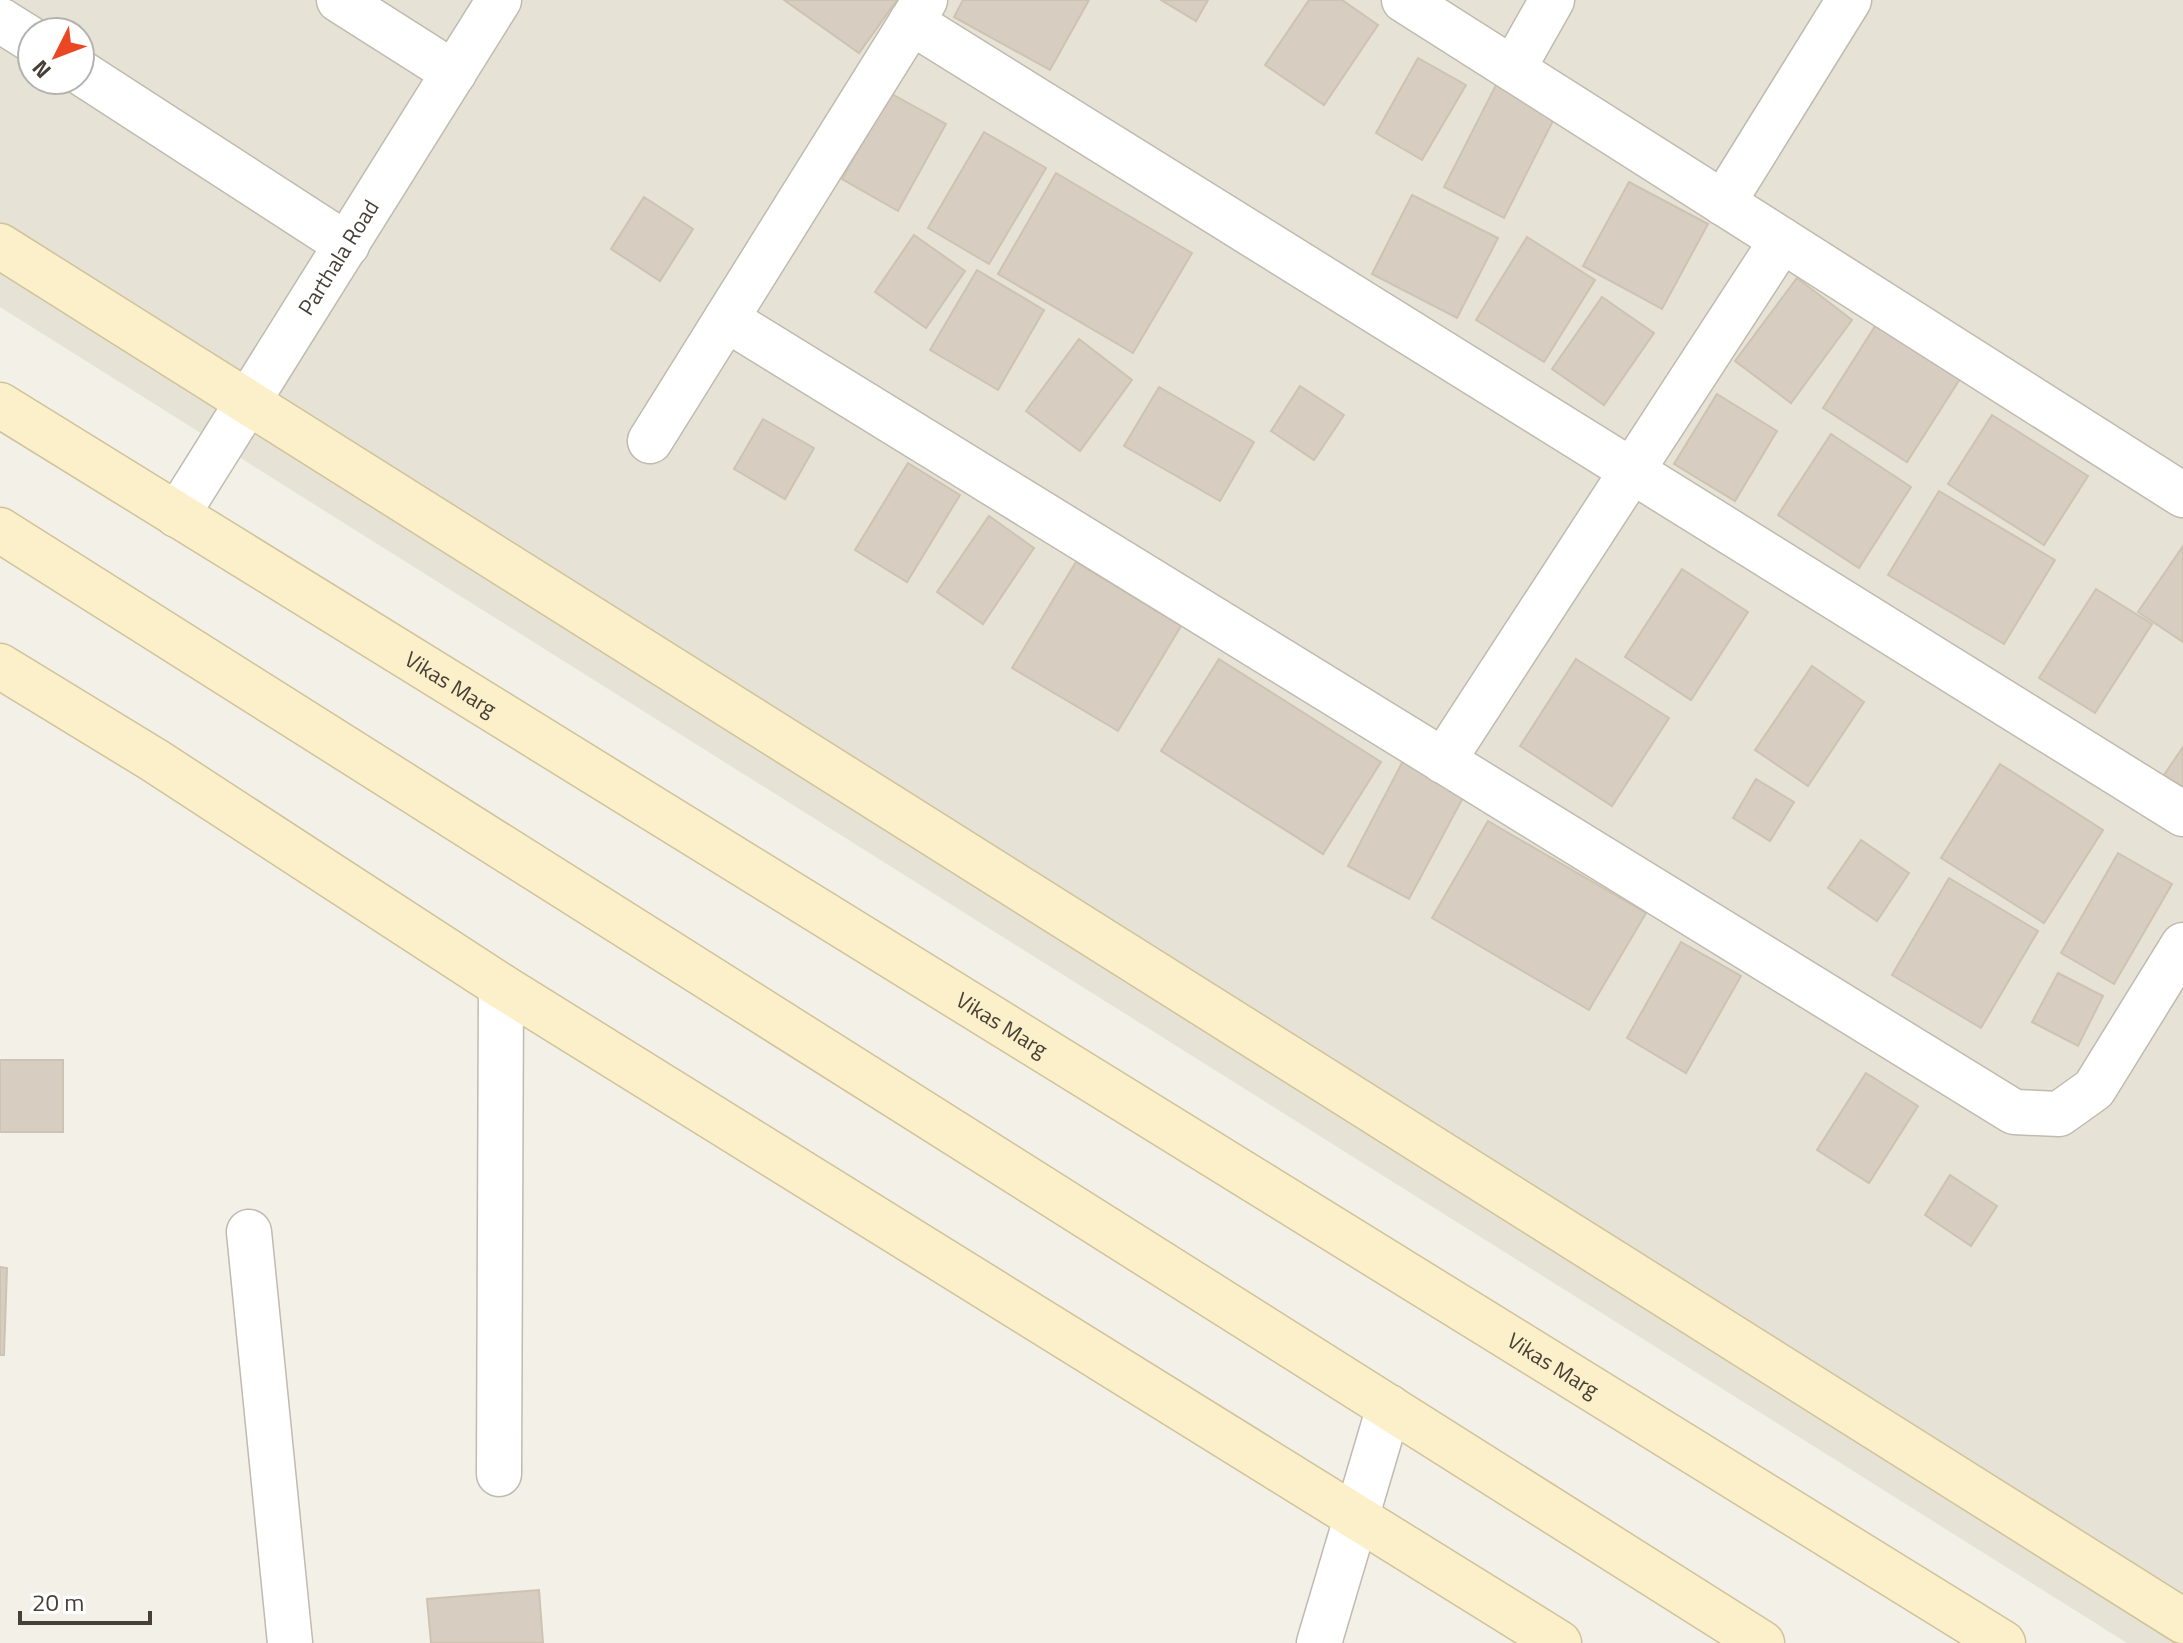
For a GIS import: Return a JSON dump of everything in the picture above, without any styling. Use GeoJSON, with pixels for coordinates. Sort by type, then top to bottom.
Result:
{"type":"FeatureCollection","features":[{"type":"Feature","properties":{"kind":"main road"},"geometry":{"type":"LineString","coordinates":[[0,246],[2183,1621]]}},
{"type":"Feature","properties":{"kind":"main road","name":"Vikas Marg"},"geometry":{"type":"LineString","coordinates":[[0,405],[2003,1643]]}},
{"type":"Feature","properties":{"kind":"main road"},"geometry":{"type":"LineString","coordinates":[[0,530],[1762,1643]]}},
{"type":"Feature","properties":{"kind":"main road"},"geometry":{"type":"LineString","coordinates":[[0,666],[154,760],[501,986],[1559,1643]]}},
{"type":"Feature","properties":{"kind":"street"},"geometry":{"type":"LineString","coordinates":[[339,0],[454,73]]}},
{"type":"Feature","properties":{"kind":"street","name":"Parthala Road"},"geometry":{"type":"LineString","coordinates":[[177,515],[499,0]]}},
{"type":"Feature","properties":{"kind":"street"},"geometry":{"type":"LineString","coordinates":[[1404,0],[2183,495]]}},
{"type":"Feature","properties":{"kind":"street"},"geometry":{"type":"LineString","coordinates":[[1513,69],[1552,0]]}},
{"type":"Feature","properties":{"kind":"street"},"geometry":{"type":"LineString","coordinates":[[1723,203],[1849,0]]}},
{"type":"Feature","properties":{"kind":"street"},"geometry":{"type":"LineString","coordinates":[[650,441],[918,11],[1632,469],[2183,814]]}},
{"type":"Feature","properties":{"kind":"street"},"geometry":{"type":"LineString","coordinates":[[96,82],[347,245]]}},
{"type":"Feature","properties":{"kind":"street"},"geometry":{"type":"LineString","coordinates":[[1443,761],[1782,240]]}},
{"type":"Feature","properties":{"kind":"street"},"geometry":{"type":"LineString","coordinates":[[726,319],[2014,1112],[2059,1114],[2094,1089],[2183,945]]}},
{"type":"Feature","properties":{"kind":"street"},"geometry":{"type":"LineString","coordinates":[[499,1474],[501,986]]}},
{"type":"Feature","properties":{"kind":"street"},"geometry":{"type":"LineString","coordinates":[[249,1232],[290,1643]]}},
{"type":"Feature","properties":{"kind":"street"},"geometry":{"type":"LineString","coordinates":[[1319,1643],[1389,1407]]}},
{"type":"Feature","properties":{"kind":"shaded area"},"geometry":{"type":"Polygon","coordinates":[[[0,0],[2183,0],[2183,1643],[2127,1643],[0,307],[0,0]]]}},
{"type":"Feature","properties":{"kind":"building"},"geometry":{"type":"Polygon","coordinates":[[[784,0],[897,0],[859,53],[784,0]]]}},
{"type":"Feature","properties":{"kind":"building"},"geometry":{"type":"Polygon","coordinates":[[[963,0],[1089,0],[1050,70],[954,17],[963,0]]]}},
{"type":"Feature","properties":{"kind":"building"},"geometry":{"type":"Polygon","coordinates":[[[1161,0],[1208,0],[1196,21],[1161,0]]]}},
{"type":"Feature","properties":{"kind":"building"},"geometry":{"type":"Polygon","coordinates":[[[1309,0],[1342,0],[1378,25],[1324,105],[1265,65],[1309,0]]]}},
{"type":"Feature","properties":{"kind":"building"},"geometry":{"type":"Polygon","coordinates":[[[1418,58],[1466,85],[1422,160],[1376,133],[1418,58]]]}},
{"type":"Feature","properties":{"kind":"building"},"geometry":{"type":"Polygon","coordinates":[[[1497,83],[1557,113],[1504,218],[1444,187],[1497,83]]]}},
{"type":"Feature","properties":{"kind":"building"},"geometry":{"type":"Polygon","coordinates":[[[890,93],[946,124],[898,211],[842,179],[890,93]]]}},
{"type":"Feature","properties":{"kind":"building"},"geometry":{"type":"Polygon","coordinates":[[[984,132],[1046,168],[989,264],[928,228],[984,132]]]}},
{"type":"Feature","properties":{"kind":"building"},"geometry":{"type":"Polygon","coordinates":[[[1056,173],[1192,253],[1133,353],[998,274],[1056,173]]]}},
{"type":"Feature","properties":{"kind":"building"},"geometry":{"type":"Polygon","coordinates":[[[1629,182],[1708,224],[1662,309],[1583,266],[1629,182]]]}},
{"type":"Feature","properties":{"kind":"building"},"geometry":{"type":"Polygon","coordinates":[[[1412,195],[1498,238],[1457,318],[1372,274],[1412,195]]]}},
{"type":"Feature","properties":{"kind":"building"},"geometry":{"type":"Polygon","coordinates":[[[644,197],[693,229],[660,281],[611,249],[644,197]]]}},
{"type":"Feature","properties":{"kind":"building"},"geometry":{"type":"Polygon","coordinates":[[[914,235],[965,271],[926,328],[875,292],[914,235]]]}},
{"type":"Feature","properties":{"kind":"building"},"geometry":{"type":"Polygon","coordinates":[[[1527,237],[1595,280],[1544,362],[1476,320],[1527,237]]]}},
{"type":"Feature","properties":{"kind":"building"},"geometry":{"type":"Polygon","coordinates":[[[977,270],[1044,310],[998,390],[930,350],[977,270]]]}},
{"type":"Feature","properties":{"kind":"building"},"geometry":{"type":"Polygon","coordinates":[[[1797,278],[1852,320],[1791,403],[1735,361],[1797,278]]]}},
{"type":"Feature","properties":{"kind":"building"},"geometry":{"type":"Polygon","coordinates":[[[1602,297],[1654,333],[1604,405],[1552,369],[1602,297]]]}},
{"type":"Feature","properties":{"kind":"building"},"geometry":{"type":"Polygon","coordinates":[[[1881,317],[1965,371],[1907,462],[1823,408],[1881,317]]]}},
{"type":"Feature","properties":{"kind":"building"},"geometry":{"type":"Polygon","coordinates":[[[1079,339],[1132,380],[1080,451],[1026,411],[1079,339]]]}},
{"type":"Feature","properties":{"kind":"building"},"geometry":{"type":"Polygon","coordinates":[[[1300,386],[1344,415],[1314,460],[1271,431],[1300,386]]]}},
{"type":"Feature","properties":{"kind":"building"},"geometry":{"type":"Polygon","coordinates":[[[1159,387],[1254,442],[1220,501],[1124,446],[1159,387]]]}},
{"type":"Feature","properties":{"kind":"building"},"geometry":{"type":"Polygon","coordinates":[[[1717,394],[1777,431],[1735,501],[1674,464],[1717,394]]]}},
{"type":"Feature","properties":{"kind":"building"},"geometry":{"type":"Polygon","coordinates":[[[1992,415],[2088,476],[2044,545],[1948,484],[1992,415]]]}},
{"type":"Feature","properties":{"kind":"building"},"geometry":{"type":"Polygon","coordinates":[[[763,419],[814,448],[785,499],[734,469],[763,419]]]}},
{"type":"Feature","properties":{"kind":"building"},"geometry":{"type":"Polygon","coordinates":[[[1831,434],[1911,487],[1859,568],[1778,515],[1831,434]]]}},
{"type":"Feature","properties":{"kind":"building"},"geometry":{"type":"Polygon","coordinates":[[[908,463],[960,495],[907,582],[855,550],[908,463]]]}},
{"type":"Feature","properties":{"kind":"building"},"geometry":{"type":"Polygon","coordinates":[[[1939,491],[2055,560],[2004,644],[1888,575],[1939,491]]]}},
{"type":"Feature","properties":{"kind":"building"},"geometry":{"type":"Polygon","coordinates":[[[989,516],[1034,548],[983,624],[937,592],[989,516]]]}},
{"type":"Feature","properties":{"kind":"building"},"geometry":{"type":"Polygon","coordinates":[[[2183,546],[2183,642],[2138,612],[2183,546]]]}},
{"type":"Feature","properties":{"kind":"building"},"geometry":{"type":"Polygon","coordinates":[[[1076,562],[1181,626],[1118,731],[1012,668],[1076,562]]]}},
{"type":"Feature","properties":{"kind":"building"},"geometry":{"type":"Polygon","coordinates":[[[1682,569],[1748,612],[1691,700],[1625,657],[1682,569]]]}},
{"type":"Feature","properties":{"kind":"building"},"geometry":{"type":"Polygon","coordinates":[[[2096,589],[2152,624],[2095,713],[2039,678],[2096,589]]]}},
{"type":"Feature","properties":{"kind":"building"},"geometry":{"type":"Polygon","coordinates":[[[1219,659],[1381,762],[1323,854],[1161,751],[1219,659]]]}},
{"type":"Feature","properties":{"kind":"building"},"geometry":{"type":"Polygon","coordinates":[[[1576,659],[1669,718],[1612,806],[1520,746],[1576,659]]]}},
{"type":"Feature","properties":{"kind":"building"},"geometry":{"type":"Polygon","coordinates":[[[1812,666],[1864,702],[1808,786],[1755,750],[1812,666]]]}},
{"type":"Feature","properties":{"kind":"building"},"geometry":{"type":"Polygon","coordinates":[[[2183,747],[2183,787],[2164,775],[2183,747]]]}},
{"type":"Feature","properties":{"kind":"building"},"geometry":{"type":"Polygon","coordinates":[[[1403,761],[1465,794],[1409,899],[1348,866],[1403,761]]]}},
{"type":"Feature","properties":{"kind":"building"},"geometry":{"type":"Polygon","coordinates":[[[2000,764],[2103,830],[2044,923],[1941,858],[2000,764]]]}},
{"type":"Feature","properties":{"kind":"building"},"geometry":{"type":"Polygon","coordinates":[[[1756,779],[1794,802],[1770,841],[1733,818],[1756,779]]]}},
{"type":"Feature","properties":{"kind":"building"},"geometry":{"type":"Polygon","coordinates":[[[1488,821],[1646,913],[1589,1010],[1432,918],[1488,821]]]}},
{"type":"Feature","properties":{"kind":"building"},"geometry":{"type":"Polygon","coordinates":[[[1861,840],[1909,873],[1877,921],[1828,888],[1861,840]]]}},
{"type":"Feature","properties":{"kind":"building"},"geometry":{"type":"Polygon","coordinates":[[[2118,853],[2172,884],[2114,984],[2061,953],[2118,853]]]}},
{"type":"Feature","properties":{"kind":"building"},"geometry":{"type":"Polygon","coordinates":[[[1949,878],[2038,931],[1981,1028],[1892,975],[1949,878]]]}},
{"type":"Feature","properties":{"kind":"building"},"geometry":{"type":"Polygon","coordinates":[[[1681,942],[1741,976],[1686,1073],[1627,1038],[1681,942]]]}},
{"type":"Feature","properties":{"kind":"building"},"geometry":{"type":"Polygon","coordinates":[[[2058,973],[2103,996],[2078,1046],[2032,1022],[2058,973]]]}},
{"type":"Feature","properties":{"kind":"building"},"geometry":{"type":"Polygon","coordinates":[[[0,1060],[63,1060],[63,1132],[0,1132],[0,1060]]]}},
{"type":"Feature","properties":{"kind":"building"},"geometry":{"type":"Polygon","coordinates":[[[1866,1073],[1918,1106],[1869,1183],[1817,1150],[1866,1073]]]}},
{"type":"Feature","properties":{"kind":"building"},"geometry":{"type":"Polygon","coordinates":[[[1950,1175],[1997,1206],[1971,1246],[1925,1215],[1950,1175]]]}},
{"type":"Feature","properties":{"kind":"building"},"geometry":{"type":"Polygon","coordinates":[[[0,1267],[7,1268],[4,1355],[0,1355],[0,1267]]]}},
{"type":"Feature","properties":{"kind":"building"},"geometry":{"type":"Polygon","coordinates":[[[539,1590],[543,1643],[431,1643],[427,1599],[539,1590]]]}}]}
